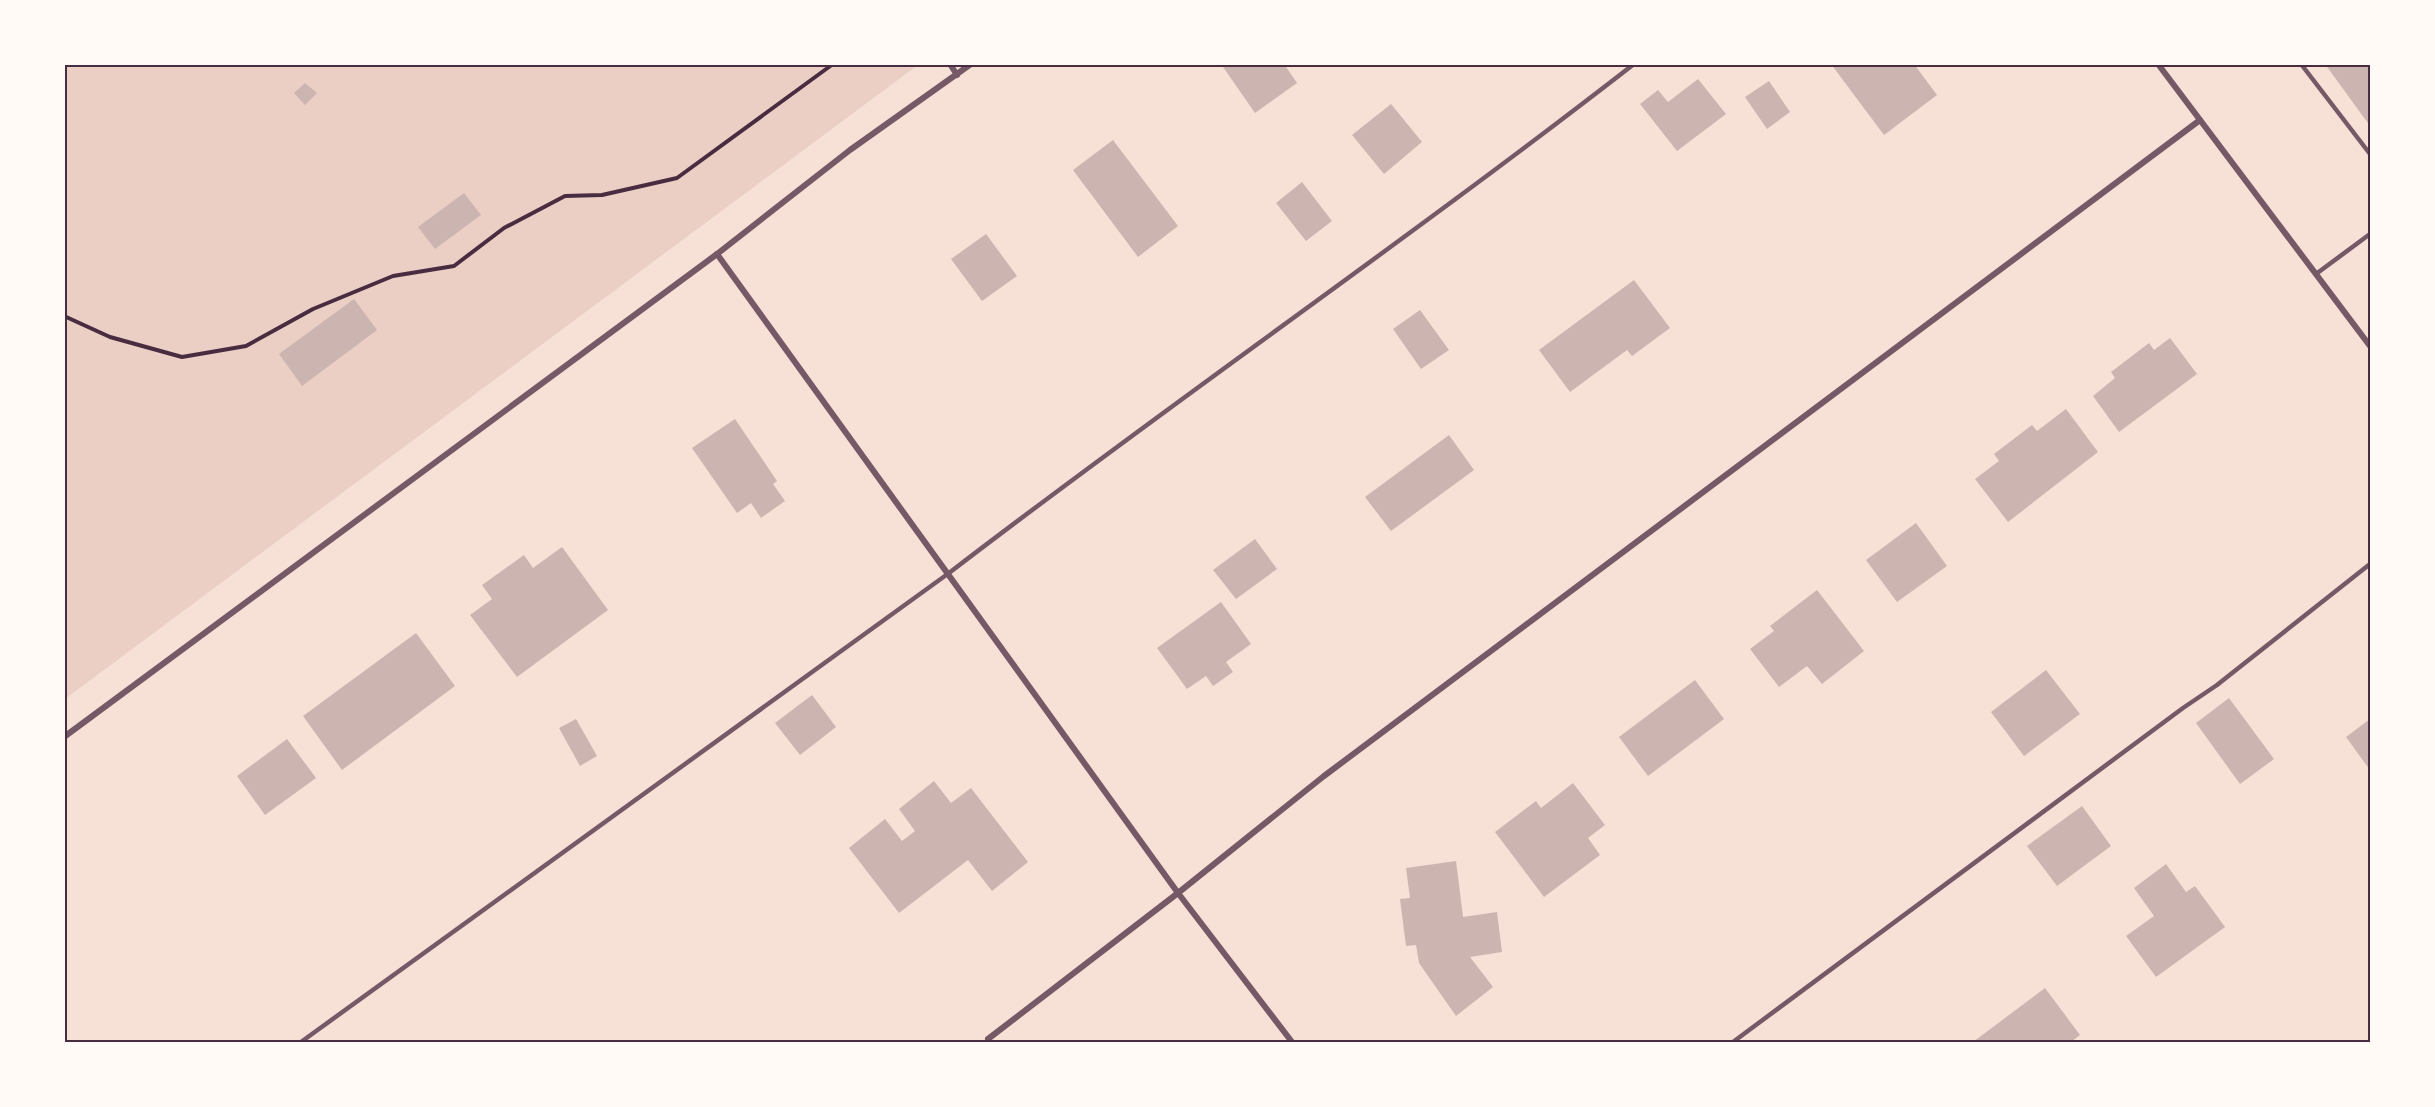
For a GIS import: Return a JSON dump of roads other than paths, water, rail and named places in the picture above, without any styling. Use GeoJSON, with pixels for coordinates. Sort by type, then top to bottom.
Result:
{"type":"FeatureCollection","features":[{"type":"Feature","properties":{"kind":"street"},"geometry":{"type":"LineString","coordinates":[[950,64],[957,75]]}},
{"type":"Feature","properties":{"kind":"street"},"geometry":{"type":"LineString","coordinates":[[64,737],[717,254],[850,150],[971,64]]}},
{"type":"Feature","properties":{"kind":"street"},"geometry":{"type":"LineString","coordinates":[[2158,64],[2370,346]]}},
{"type":"Feature","properties":{"kind":"street"},"geometry":{"type":"LineString","coordinates":[[988,1039],[1178,893],[1324,776],[2200,120]]}},
{"type":"Feature","properties":{"kind":"street"},"geometry":{"type":"LineString","coordinates":[[717,254],[1178,893],[1292,1042]]}},
{"type":"Feature","properties":{"kind":"lane"},"geometry":{"type":"LineString","coordinates":[[301,1042],[949,573],[1051,494],[1327,293],[1634,64]]}},
{"type":"Feature","properties":{"kind":"lane"},"geometry":{"type":"LineString","coordinates":[[2301,64],[2370,154]]}},
{"type":"Feature","properties":{"kind":"lane"},"geometry":{"type":"LineString","coordinates":[[2316,273],[2370,234]]}},
{"type":"Feature","properties":{"kind":"lane"},"geometry":{"type":"LineString","coordinates":[[1733,1042],[2217,685],[2370,564]]}}]}
